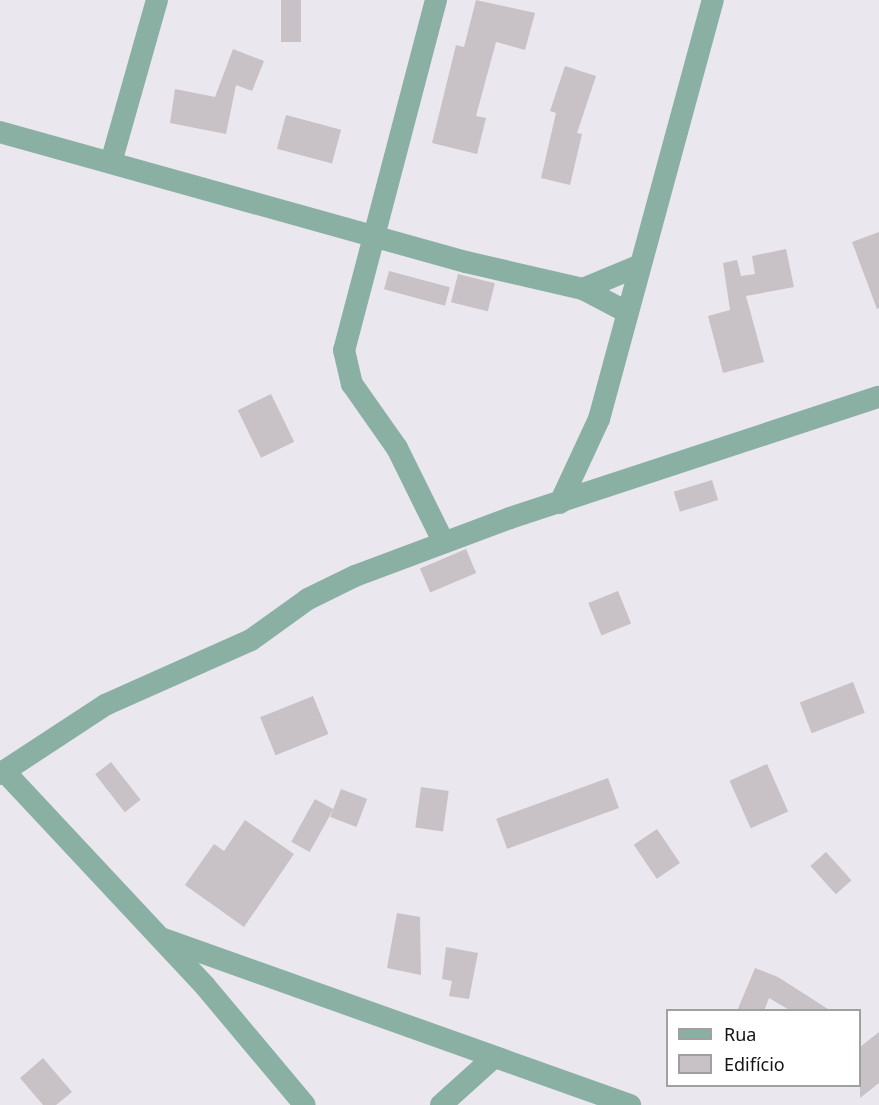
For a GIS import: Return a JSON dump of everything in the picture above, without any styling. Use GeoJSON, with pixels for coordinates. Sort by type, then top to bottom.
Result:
{"type":"FeatureCollection","features":[{"type":"Feature","properties":{"kind":"street"},"geometry":{"type":"LineString","coordinates":[[112,159],[157,0]]}},
{"type":"Feature","properties":{"kind":"street"},"geometry":{"type":"LineString","coordinates":[[436,0],[345,362],[352,384],[398,448],[443,541]]}},
{"type":"Feature","properties":{"kind":"street"},"geometry":{"type":"LineString","coordinates":[[560,503],[599,419],[638,266],[713,0]]}},
{"type":"Feature","properties":{"kind":"street"},"geometry":{"type":"LineString","coordinates":[[0,132],[112,159],[376,233],[466,262],[583,289],[627,312]]}},
{"type":"Feature","properties":{"kind":"street"},"geometry":{"type":"LineString","coordinates":[[583,289],[638,266]]}},
{"type":"Feature","properties":{"kind":"street"},"geometry":{"type":"LineString","coordinates":[[305,1105],[161,938],[2,773],[105,705],[251,640],[308,599],[355,576],[443,541],[879,397]]}},
{"type":"Feature","properties":{"kind":"street"},"geometry":{"type":"LineString","coordinates":[[161,938],[341,998],[493,1058],[630,1105]]}},
{"type":"Feature","properties":{"kind":"street"},"geometry":{"type":"LineString","coordinates":[[441,1105],[493,1058]]}},
{"type":"Feature","properties":{"kind":"building"},"geometry":{"type":"Polygon","coordinates":[[[281,0],[301,0],[301,42],[281,42],[281,0]]]}},
{"type":"Feature","properties":{"kind":"building"},"geometry":{"type":"Polygon","coordinates":[[[476,0],[535,13],[525,50],[496,42],[476,116],[486,118],[477,154],[432,143],[456,45],[464,47],[476,0]]]}},
{"type":"Feature","properties":{"kind":"building"},"geometry":{"type":"Polygon","coordinates":[[[233,49],[264,61],[252,91],[236,85],[226,134],[170,123],[175,89],[215,97],[233,49]]]}},
{"type":"Feature","properties":{"kind":"building"},"geometry":{"type":"Polygon","coordinates":[[[565,66],[596,76],[577,133],[582,134],[570,185],[541,178],[556,113],[550,111],[565,66]]]}},
{"type":"Feature","properties":{"kind":"building"},"geometry":{"type":"Polygon","coordinates":[[[286,115],[341,130],[332,164],[277,149],[286,115]]]}},
{"type":"Feature","properties":{"kind":"building"},"geometry":{"type":"Polygon","coordinates":[[[879,232],[879,308],[877,309],[852,242],[879,232]]]}},
{"type":"Feature","properties":{"kind":"building"},"geometry":{"type":"Polygon","coordinates":[[[786,249],[794,287],[746,296],[764,362],[723,373],[708,316],[730,310],[723,263],[737,260],[741,276],[755,274],[752,256],[786,249]]]}},
{"type":"Feature","properties":{"kind":"building"},"geometry":{"type":"Polygon","coordinates":[[[389,271],[450,287],[445,306],[384,289],[389,271]]]}},
{"type":"Feature","properties":{"kind":"building"},"geometry":{"type":"Polygon","coordinates":[[[458,274],[495,283],[488,311],[451,302],[458,274]]]}},
{"type":"Feature","properties":{"kind":"building"},"geometry":{"type":"Polygon","coordinates":[[[271,394],[294,442],[261,458],[238,410],[271,394]]]}},
{"type":"Feature","properties":{"kind":"building"},"geometry":{"type":"Polygon","coordinates":[[[712,480],[718,500],[680,512],[674,492],[712,480]]]}},
{"type":"Feature","properties":{"kind":"building"},"geometry":{"type":"Polygon","coordinates":[[[466,549],[476,573],[430,592],[420,569],[466,549]]]}},
{"type":"Feature","properties":{"kind":"building"},"geometry":{"type":"Polygon","coordinates":[[[618,591],[631,623],[601,635],[588,603],[618,591]]]}},
{"type":"Feature","properties":{"kind":"building"},"geometry":{"type":"Polygon","coordinates":[[[853,682],[865,713],[812,733],[800,702],[853,682]]]}},
{"type":"Feature","properties":{"kind":"building"},"geometry":{"type":"Polygon","coordinates":[[[313,696],[328,734],[276,755],[260,717],[313,696]]]}},
{"type":"Feature","properties":{"kind":"building"},"geometry":{"type":"Polygon","coordinates":[[[111,762],[141,800],[125,812],[95,774],[111,762]]]}},
{"type":"Feature","properties":{"kind":"building"},"geometry":{"type":"Polygon","coordinates":[[[767,764],[788,812],[751,828],[730,781],[767,764]]]}},
{"type":"Feature","properties":{"kind":"building"},"geometry":{"type":"Polygon","coordinates":[[[608,778],[619,808],[507,849],[496,819],[608,778]]]}},
{"type":"Feature","properties":{"kind":"building"},"geometry":{"type":"Polygon","coordinates":[[[421,787],[449,791],[443,831],[415,828],[421,787]]]}},
{"type":"Feature","properties":{"kind":"building"},"geometry":{"type":"Polygon","coordinates":[[[341,789],[367,799],[356,827],[330,817],[341,789]]]}},
{"type":"Feature","properties":{"kind":"building"},"geometry":{"type":"Polygon","coordinates":[[[315,799],[333,809],[310,852],[291,842],[315,799]]]}},
{"type":"Feature","properties":{"kind":"building"},"geometry":{"type":"Polygon","coordinates":[[[245,820],[294,854],[244,927],[185,885],[214,844],[224,851],[245,820]]]}},
{"type":"Feature","properties":{"kind":"building"},"geometry":{"type":"Polygon","coordinates":[[[657,829],[680,863],[657,879],[634,845],[657,829]]]}},
{"type":"Feature","properties":{"kind":"building"},"geometry":{"type":"Polygon","coordinates":[[[826,852],[851,880],[836,894],[810,866],[826,852]]]}},
{"type":"Feature","properties":{"kind":"building"},"geometry":{"type":"Polygon","coordinates":[[[397,913],[420,917],[421,975],[387,968],[397,913]]]}},
{"type":"Feature","properties":{"kind":"building"},"geometry":{"type":"Polygon","coordinates":[[[446,947],[478,953],[469,999],[449,996],[452,981],[442,979],[446,947]]]}},
{"type":"Feature","properties":{"kind":"building"},"geometry":{"type":"Polygon","coordinates":[[[755,968],[778,977],[828,1009],[788,1009],[769,998],[765,1009],[738,1009],[755,968]]]}},
{"type":"Feature","properties":{"kind":"building"},"geometry":{"type":"Polygon","coordinates":[[[879,1032],[879,1083],[860,1098],[861,1087],[861,1046],[879,1032]]]}},
{"type":"Feature","properties":{"kind":"building"},"geometry":{"type":"Polygon","coordinates":[[[43,1058],[72,1092],[56,1105],[43,1105],[20,1078],[43,1058]]]}}]}
